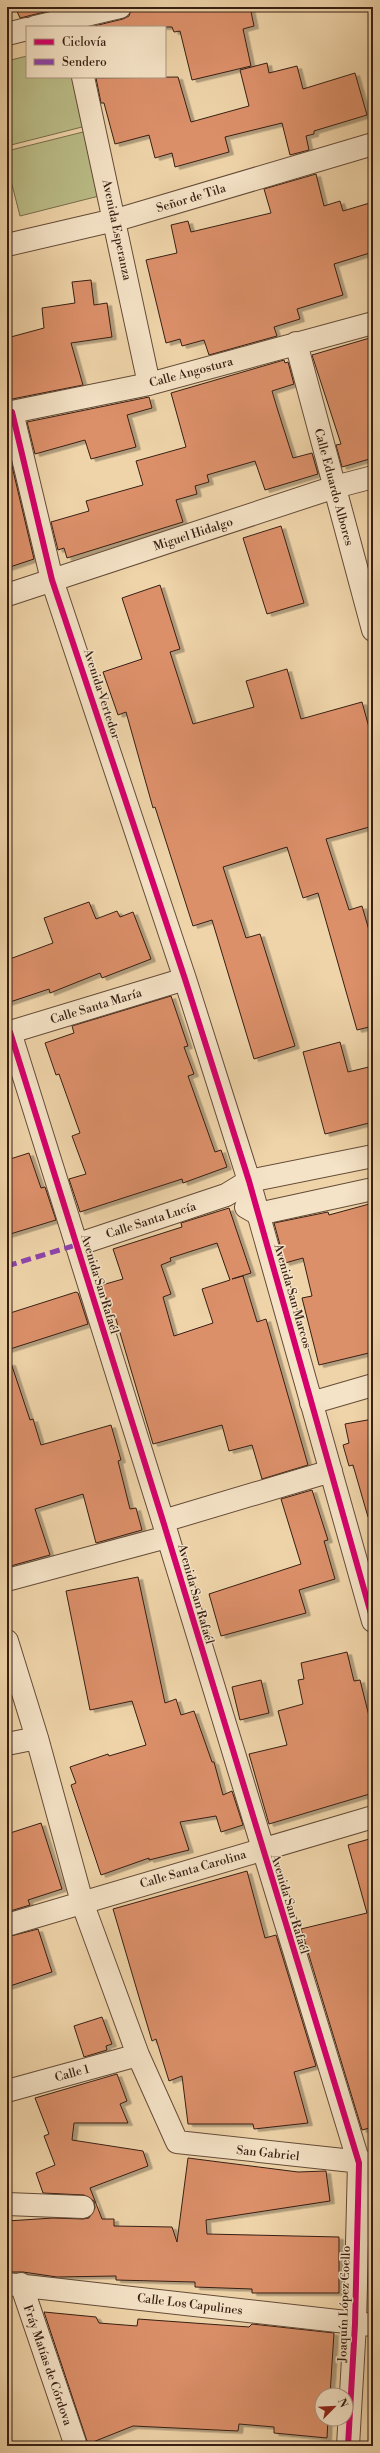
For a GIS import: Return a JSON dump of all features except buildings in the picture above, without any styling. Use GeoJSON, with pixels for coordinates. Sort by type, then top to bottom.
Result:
{"type":"FeatureCollection","features":[{"type":"Feature","properties":{"kind":"street"},"geometry":{"type":"LineString","coordinates":[[44,26],[71,23],[120,7]]}},
{"type":"Feature","properties":{"kind":"street"},"geometry":{"type":"LineString","coordinates":[[7,34],[26,29]]}},
{"type":"Feature","properties":{"kind":"street","name":"Avenida Esperanza"},"geometry":{"type":"LineString","coordinates":[[84,78],[116,220],[149,384]]}},
{"type":"Feature","properties":{"kind":"street","name":"Señor de Tila"},"geometry":{"type":"LineString","coordinates":[[7,245],[116,220],[373,144]]}},
{"type":"Feature","properties":{"kind":"street","name":"Calle Angostura"},"geometry":{"type":"LineString","coordinates":[[10,413],[149,384],[373,322]]}},
{"type":"Feature","properties":{"kind":"street","name":"Calle Eduardo Albores"},"geometry":{"type":"LineString","coordinates":[[296,343],[372,625]]}},
{"type":"Feature","properties":{"kind":"street","name":"Avenida Vertedor"},"geometry":{"type":"LineString","coordinates":[[10,413],[52,580],[185,980]]}},
{"type":"Feature","properties":{"kind":"street","name":"Miguel Hidalgo"},"geometry":{"type":"LineString","coordinates":[[7,595],[335,487],[373,477]]}},
{"type":"Feature","properties":{"kind":"street","name":"Calle Santa María"},"geometry":{"type":"LineString","coordinates":[[8,1033],[185,980]]}},
{"type":"Feature","properties":{"kind":"street","name":"Avenida San Marcos"},"geometry":{"type":"LineString","coordinates":[[185,980],[249,1181],[330,1471],[365,1564],[373,1621]]}},
{"type":"Feature","properties":{"kind":"street","name":"Avenida San Rafaél"},"geometry":{"type":"LineString","coordinates":[[8,1033],[165,1529],[262,1849],[366,2163]]}},
{"type":"Feature","properties":{"kind":"street","name":"Calle Santa Lucía"},"geometry":{"type":"LineString","coordinates":[[76,1245],[226,1195],[249,1181],[373,1156]]}},
{"type":"Feature","properties":{"kind":"street"},"geometry":{"type":"LineString","coordinates":[[226,1195],[258,1214],[373,1190]]}},
{"type":"Feature","properties":{"kind":"street"},"geometry":{"type":"LineString","coordinates":[[311,1403],[373,1385]]}},
{"type":"Feature","properties":{"kind":"street"},"geometry":{"type":"LineString","coordinates":[[7,1580],[165,1529],[330,1471]]}},
{"type":"Feature","properties":{"kind":"street"},"geometry":{"type":"LineString","coordinates":[[7,1641],[37,1738],[82,1902],[138,2055]]}},
{"type":"Feature","properties":{"kind":"street"},"geometry":{"type":"LineString","coordinates":[[7,1744],[37,1738]]}},
{"type":"Feature","properties":{"kind":"street","name":"Calle Santa Carolina"},"geometry":{"type":"LineString","coordinates":[[7,1924],[373,1817]]}},
{"type":"Feature","properties":{"kind":"street","name":"San Gabriel"},"geometry":{"type":"LineString","coordinates":[[138,2055],[177,2142],[366,2163]]}},
{"type":"Feature","properties":{"kind":"street","name":"Calle 1"},"geometry":{"type":"LineString","coordinates":[[7,2090],[138,2055]]}},
{"type":"Feature","properties":{"kind":"street","name":"Joaquín López Coello"},"geometry":{"type":"LineString","coordinates":[[348,2446],[364,2324],[366,2163]]}},
{"type":"Feature","properties":{"kind":"street"},"geometry":{"type":"LineString","coordinates":[[7,2204],[83,2207]]}},
{"type":"Feature","properties":{"kind":"street","name":"Calle Los Capulines"},"geometry":{"type":"LineString","coordinates":[[14,2284],[364,2324]]}},
{"type":"Feature","properties":{"kind":"street","name":"Fráy Matías de Córdova"},"geometry":{"type":"LineString","coordinates":[[14,2284],[76,2446]]}},
{"type":"Feature","properties":{"kind":"green space"},"geometry":{"type":"Polygon","coordinates":[[[26,56],[26,78],[74,78],[86,126],[7,146],[7,61],[26,56]]]}},
{"type":"Feature","properties":{"kind":"green space"},"geometry":{"type":"Polygon","coordinates":[[[87,131],[103,195],[20,216],[7,165],[7,151],[87,131]]]}},
{"type":"Feature","properties":{"kind":"marked path"},"geometry":{"type":"LineString","coordinates":[[7,1266],[76,1245]]}},
{"type":"Feature","properties":{"kind":"cycle path"},"geometry":{"type":"LineString","coordinates":[[12,412],[52,580],[185,979],[249,1181],[373,1621]]}},
{"type":"Feature","properties":{"kind":"cycle path"},"geometry":{"type":"LineString","coordinates":[[10,1032],[163,1521],[359,2163],[355,2324],[348,2446]]}}]}
